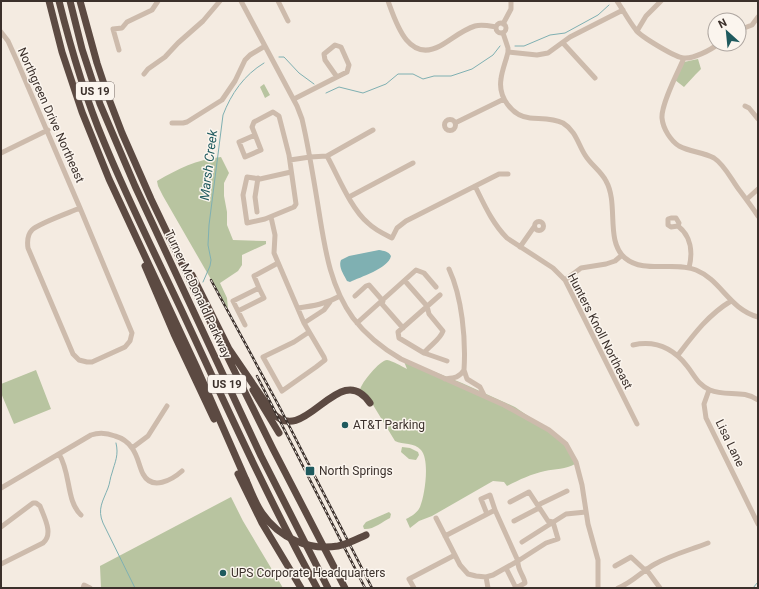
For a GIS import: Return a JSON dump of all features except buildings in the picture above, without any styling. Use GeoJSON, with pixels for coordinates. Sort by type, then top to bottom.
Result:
{"type":"FeatureCollection","features":[{"type":"Feature","properties":{"kind":"highway"},"geometry":{"type":"LineString","coordinates":[[49,1],[62,52],[82,112],[109,179],[196,366],[259,508],[272,525],[283,534],[301,543],[322,547],[345,544],[366,535]]}},
{"type":"Feature","properties":{"kind":"highway","name":"Turner McDonald Parkway"},"geometry":{"type":"LineString","coordinates":[[59,1],[82,83],[112,161],[246,449],[295,548],[317,588]]}},
{"type":"Feature","properties":{"kind":"highway","name":"Turner McDonald Parkway"},"geometry":{"type":"LineString","coordinates":[[70,1],[82,49],[98,98],[135,186],[255,444],[328,588]]}},
{"type":"Feature","properties":{"kind":"highway"},"geometry":{"type":"LineString","coordinates":[[80,1],[97,63],[125,140],[200,302],[273,449],[345,588]]}},
{"type":"Feature","properties":{"kind":"highway"},"geometry":{"type":"LineString","coordinates":[[124,212],[144,264],[174,334],[248,496],[262,523],[301,588]]}},
{"type":"Feature","properties":{"kind":"highway"},"geometry":{"type":"LineString","coordinates":[[163,224],[169,231],[229,349],[272,412],[279,419],[289,422],[298,420],[335,395],[346,391],[355,391],[360,393],[370,403]]}},
{"type":"Feature","properties":{"kind":"highway"},"geometry":{"type":"LineString","coordinates":[[237,362],[258,402],[279,433]]}},
{"type":"Feature","properties":{"kind":"street"},"geometry":{"type":"LineString","coordinates":[[119,50],[113,29],[122,28],[127,22],[152,10],[158,1]]}},
{"type":"Feature","properties":{"kind":"street"},"geometry":{"type":"LineString","coordinates":[[144,74],[148,69],[165,57],[178,43],[203,21],[220,1]]}},
{"type":"Feature","properties":{"kind":"street"},"geometry":{"type":"LineString","coordinates":[[241,1],[294,99],[302,119],[310,157],[326,254],[330,271],[340,296],[357,323],[368,335],[386,350],[400,359],[513,409],[549,430],[566,444],[578,468],[586,512],[598,560],[598,588]]}},
{"type":"Feature","properties":{"kind":"street"},"geometry":{"type":"LineString","coordinates":[[278,1],[288,21]]}},
{"type":"Feature","properties":{"kind":"street"},"geometry":{"type":"LineString","coordinates":[[388,1],[404,37],[408,42],[424,50],[434,48],[475,26],[496,27],[499,24],[503,24],[511,9],[511,1]]}},
{"type":"Feature","properties":{"kind":"street"},"geometry":{"type":"LineString","coordinates":[[617,1],[637,31],[674,55],[684,58],[707,52]]}},
{"type":"Feature","properties":{"kind":"street"},"geometry":{"type":"LineString","coordinates":[[637,31],[646,16],[661,1]]}},
{"type":"Feature","properties":{"kind":"street"},"geometry":{"type":"LineString","coordinates":[[508,52],[544,55],[552,51],[574,34],[623,10]]}},
{"type":"Feature","properties":{"kind":"street"},"geometry":{"type":"LineString","coordinates":[[747,27],[752,25],[758,17]]}},
{"type":"Feature","properties":{"kind":"street"},"geometry":{"type":"LineString","coordinates":[[503,24],[506,29],[503,33],[508,48],[501,80],[501,90],[504,99],[511,109],[520,115],[529,118],[558,121],[566,125],[573,132],[585,155],[602,173],[609,187],[612,198],[614,240],[622,255],[630,262],[640,266],[689,268],[705,275],[741,309],[758,317]]}},
{"type":"Feature","properties":{"kind":"street"},"geometry":{"type":"LineString","coordinates":[[496,27],[498,32],[503,33]]}},
{"type":"Feature","properties":{"kind":"street","name":"Northgreen Drive Northeast"},"geometry":{"type":"LineString","coordinates":[[1,32],[11,48],[48,130],[132,333],[130,341],[125,347],[87,362],[79,360],[72,354],[28,248],[27,242],[29,234],[34,228],[80,208]]}},
{"type":"Feature","properties":{"kind":"street"},"geometry":{"type":"LineString","coordinates":[[563,43],[595,78]]}},
{"type":"Feature","properties":{"kind":"street"},"geometry":{"type":"LineString","coordinates":[[294,99],[347,72],[349,65],[341,48],[336,45],[324,54],[325,60],[337,77]]}},
{"type":"Feature","properties":{"kind":"street"},"geometry":{"type":"LineString","coordinates":[[172,123],[187,122],[222,100],[235,81],[245,60],[250,55],[265,46]]}},
{"type":"Feature","properties":{"kind":"street"},"geometry":{"type":"LineString","coordinates":[[684,58],[667,97],[662,118],[664,128],[674,142],[679,146],[707,155],[719,162],[758,216]]}},
{"type":"Feature","properties":{"kind":"street"},"geometry":{"type":"LineString","coordinates":[[455,123],[504,99]]}},
{"type":"Feature","properties":{"kind":"street"},"geometry":{"type":"LineString","coordinates":[[745,106],[749,108],[758,119]]}},
{"type":"Feature","properties":{"kind":"street"},"geometry":{"type":"LineString","coordinates":[[255,135],[239,142],[245,157],[261,150],[252,127],[254,122],[270,113],[276,113],[279,116],[290,160],[296,205],[271,217],[247,223],[243,195],[247,177],[258,178],[291,172]]}},
{"type":"Feature","properties":{"kind":"street"},"geometry":{"type":"LineString","coordinates":[[1,153],[48,130]]}},
{"type":"Feature","properties":{"kind":"street"},"geometry":{"type":"LineString","coordinates":[[290,160],[327,156],[372,130]]}},
{"type":"Feature","properties":{"kind":"street"},"geometry":{"type":"LineString","coordinates":[[327,156],[361,217],[378,231],[392,238],[397,228],[406,220],[499,174],[508,174]]}},
{"type":"Feature","properties":{"kind":"street"},"geometry":{"type":"LineString","coordinates":[[349,197],[413,163]]}},
{"type":"Feature","properties":{"kind":"street"},"geometry":{"type":"LineString","coordinates":[[257,212],[256,197],[258,178]]}},
{"type":"Feature","properties":{"kind":"street","name":"Hunters Knoll Northeast"},"geometry":{"type":"LineString","coordinates":[[475,186],[497,227],[507,238],[553,268],[565,280],[637,424]]}},
{"type":"Feature","properties":{"kind":"street"},"geometry":{"type":"LineString","coordinates":[[747,199],[758,189]]}},
{"type":"Feature","properties":{"kind":"street"},"geometry":{"type":"LineString","coordinates":[[271,217],[275,235],[274,253],[304,323],[325,360],[282,391],[264,357],[294,342],[309,332]]}},
{"type":"Feature","properties":{"kind":"street"},"geometry":{"type":"LineString","coordinates":[[678,226],[683,230],[691,246],[689,268]]}},
{"type":"Feature","properties":{"kind":"street"},"geometry":{"type":"LineString","coordinates":[[520,247],[534,227]]}},
{"type":"Feature","properties":{"kind":"street"},"geometry":{"type":"LineString","coordinates":[[565,280],[581,268],[606,264],[615,261],[622,255]]}},
{"type":"Feature","properties":{"kind":"street"},"geometry":{"type":"LineString","coordinates":[[238,311],[264,298],[254,276],[278,263]]}},
{"type":"Feature","properties":{"kind":"street"},"geometry":{"type":"LineString","coordinates":[[448,269],[458,293],[465,354],[464,370],[467,380],[480,387],[484,395]]}},
{"type":"Feature","properties":{"kind":"street"},"geometry":{"type":"LineString","coordinates":[[357,323],[416,270],[424,273],[436,287]]}},
{"type":"Feature","properties":{"kind":"street"},"geometry":{"type":"LineString","coordinates":[[405,281],[427,306],[429,314],[443,331],[442,336],[424,353]]}},
{"type":"Feature","properties":{"kind":"street"},"geometry":{"type":"LineString","coordinates":[[355,296],[369,285],[382,301],[382,304],[403,328]]}},
{"type":"Feature","properties":{"kind":"street"},"geometry":{"type":"LineString","coordinates":[[245,325],[233,301],[259,288]]}},
{"type":"Feature","properties":{"kind":"street"},"geometry":{"type":"LineString","coordinates":[[440,295],[398,332],[399,338],[424,353],[447,361]]}},
{"type":"Feature","properties":{"kind":"street"},"geometry":{"type":"LineString","coordinates":[[298,308],[320,305],[330,302],[340,296]]}},
{"type":"Feature","properties":{"kind":"street"},"geometry":{"type":"LineString","coordinates":[[678,355],[705,321],[717,310],[731,301]]}},
{"type":"Feature","properties":{"kind":"street"},"geometry":{"type":"LineString","coordinates":[[304,323],[317,316],[330,302]]}},
{"type":"Feature","properties":{"kind":"street"},"geometry":{"type":"LineString","coordinates":[[320,305],[324,310]]}},
{"type":"Feature","properties":{"kind":"street"},"geometry":{"type":"LineString","coordinates":[[313,307],[317,316]]}},
{"type":"Feature","properties":{"kind":"street"},"geometry":{"type":"LineString","coordinates":[[633,345],[645,343],[657,344],[669,349],[678,355],[697,381],[709,390],[719,393],[747,394],[758,400]]}},
{"type":"Feature","properties":{"kind":"street"},"geometry":{"type":"LineString","coordinates":[[445,379],[457,378],[464,370]]}},
{"type":"Feature","properties":{"kind":"street","name":"Lisa Lane"},"geometry":{"type":"LineString","coordinates":[[709,390],[704,404],[706,418],[758,524]]}},
{"type":"Feature","properties":{"kind":"street"},"geometry":{"type":"LineString","coordinates":[[132,448],[148,436],[167,406]]}},
{"type":"Feature","properties":{"kind":"street"},"geometry":{"type":"LineString","coordinates":[[1,488],[91,435],[100,433],[108,433],[127,442],[132,448],[144,475],[151,482],[158,484],[164,482],[177,476],[182,471]]}},
{"type":"Feature","properties":{"kind":"street"},"geometry":{"type":"LineString","coordinates":[[59,454],[66,468],[74,506],[81,515]]}},
{"type":"Feature","properties":{"kind":"street"},"geometry":{"type":"LineString","coordinates":[[514,521],[567,491]]}},
{"type":"Feature","properties":{"kind":"street"},"geometry":{"type":"LineString","coordinates":[[510,502],[529,492],[548,521],[553,522]]}},
{"type":"Feature","properties":{"kind":"street"},"geometry":{"type":"LineString","coordinates":[[487,514],[481,499],[490,495],[495,510],[518,561],[517,566],[525,579],[525,583],[518,587],[515,586],[506,568]]}},
{"type":"Feature","properties":{"kind":"street"},"geometry":{"type":"LineString","coordinates":[[1,527],[33,503],[36,503],[40,506],[48,532],[48,542],[1,564]]}},
{"type":"Feature","properties":{"kind":"street"},"geometry":{"type":"LineString","coordinates":[[445,536],[495,510]]}},
{"type":"Feature","properties":{"kind":"street"},"geometry":{"type":"LineString","coordinates":[[522,542],[566,514],[572,512],[586,512]]}},
{"type":"Feature","properties":{"kind":"street"},"geometry":{"type":"LineString","coordinates":[[436,518],[460,565],[468,574],[486,577],[506,568],[546,543],[558,539],[553,522]]}},
{"type":"Feature","properties":{"kind":"street"},"geometry":{"type":"LineString","coordinates":[[618,588],[629,583],[664,559],[708,543]]}},
{"type":"Feature","properties":{"kind":"street"},"geometry":{"type":"LineString","coordinates":[[414,588],[409,578],[455,555]]}},
{"type":"Feature","properties":{"kind":"street"},"geometry":{"type":"LineString","coordinates":[[615,566],[631,558],[646,570],[660,588]]}},
{"type":"Feature","properties":{"kind":"street"},"geometry":{"type":"LineString","coordinates":[[486,577],[488,588]]}},
{"type":"Feature","properties":{"kind":"street"},"geometry":{"type":"LineString","coordinates":[[83,588],[84,585],[90,588]]}},
{"type":"Feature","properties":{"kind":"green space"},"geometry":{"type":"Polygon","coordinates":[[[698,59],[701,69],[684,87],[675,80],[684,62],[698,59]]]}},
{"type":"Feature","properties":{"kind":"green space"},"geometry":{"type":"Polygon","coordinates":[[[264,84],[270,95],[265,98],[260,87],[264,84]]]}},
{"type":"Feature","properties":{"kind":"green space"},"geometry":{"type":"Polygon","coordinates":[[[221,157],[229,173],[224,183],[224,196],[227,212],[227,225],[233,240],[266,241],[266,244],[242,255],[242,265],[238,271],[220,283],[227,298],[228,309],[163,196],[157,181],[188,165],[203,160],[221,157]]]}},
{"type":"Feature","properties":{"kind":"green space"},"geometry":{"type":"Polygon","coordinates":[[[403,359],[515,407],[563,440],[575,464],[564,468],[535,474],[507,486],[504,482],[493,481],[432,516],[419,521],[410,528],[406,519],[419,509],[424,494],[426,469],[424,455],[418,447],[395,441],[370,400],[360,390],[371,372],[384,361],[392,361],[407,369],[403,359]]]}},
{"type":"Feature","properties":{"kind":"green space"},"geometry":{"type":"Polygon","coordinates":[[[36,370],[51,409],[14,424],[1,393],[1,384],[36,370]]]}},
{"type":"Feature","properties":{"kind":"green space"},"geometry":{"type":"Polygon","coordinates":[[[402,447],[410,448],[418,452],[419,455],[416,460],[409,459],[401,452],[402,447]]]}},
{"type":"Feature","properties":{"kind":"green space"},"geometry":{"type":"Polygon","coordinates":[[[231,497],[243,521],[283,588],[101,588],[100,566],[231,497]]]}},
{"type":"Feature","properties":{"kind":"green space"},"geometry":{"type":"Polygon","coordinates":[[[389,512],[391,514],[390,518],[374,527],[364,529],[363,526],[366,522],[389,512]]]}},
{"type":"Feature","properties":{"kind":"water"},"geometry":{"type":"Polygon","coordinates":[[[379,250],[387,252],[391,256],[385,265],[367,275],[350,282],[347,281],[341,268],[341,260],[349,256],[379,250]]]}},
{"type":"Feature","properties":{"kind":"waterway","name":"Marsh Creek"},"geometry":{"type":"LineString","coordinates":[[515,46],[524,46],[550,35],[565,33],[598,15],[609,5]]}},
{"type":"Feature","properties":{"kind":"waterway","name":"Marsh Creek"},"geometry":{"type":"LineString","coordinates":[[326,93],[339,87],[363,93],[386,84],[398,74],[413,74],[423,79],[434,76],[451,76],[472,69],[493,55],[500,46]]}},
{"type":"Feature","properties":{"kind":"waterway","name":"Marsh Creek"},"geometry":{"type":"LineString","coordinates":[[279,57],[284,57],[299,73],[314,84]]}},
{"type":"Feature","properties":{"kind":"waterway","name":"Marsh Creek"},"geometry":{"type":"LineString","coordinates":[[203,282],[211,260],[208,245],[209,225],[223,115],[234,92],[244,79],[264,63]]}},
{"type":"Feature","properties":{"kind":"waterway","name":"Marsh Creek"},"geometry":{"type":"LineString","coordinates":[[116,443],[116,458],[109,486],[101,505],[101,518],[135,588]]}},
{"type":"Feature","properties":{"kind":"waterway"},"geometry":{"type":"LineString","coordinates":[[753,588],[758,582]]}},
{"type":"Feature","properties":{"kind":"railway"},"geometry":{"type":"LineString","coordinates":[[211,280],[280,408],[372,588]]}},
{"type":"Feature","properties":{"kind":"railway"},"geometry":{"type":"LineString","coordinates":[[257,376],[365,588]]}},
{"type":"Feature","properties":{"kind":"place","name":"AT&T Parking"},"geometry":{"type":"Point","coordinates":[345,425]}},
{"type":"Feature","properties":{"kind":"place","name":"North Springs"},"geometry":{"type":"Point","coordinates":[310,471]}},
{"type":"Feature","properties":{"kind":"place","name":"UPS Corporate Headquarters"},"geometry":{"type":"Point","coordinates":[223,573]}}]}
